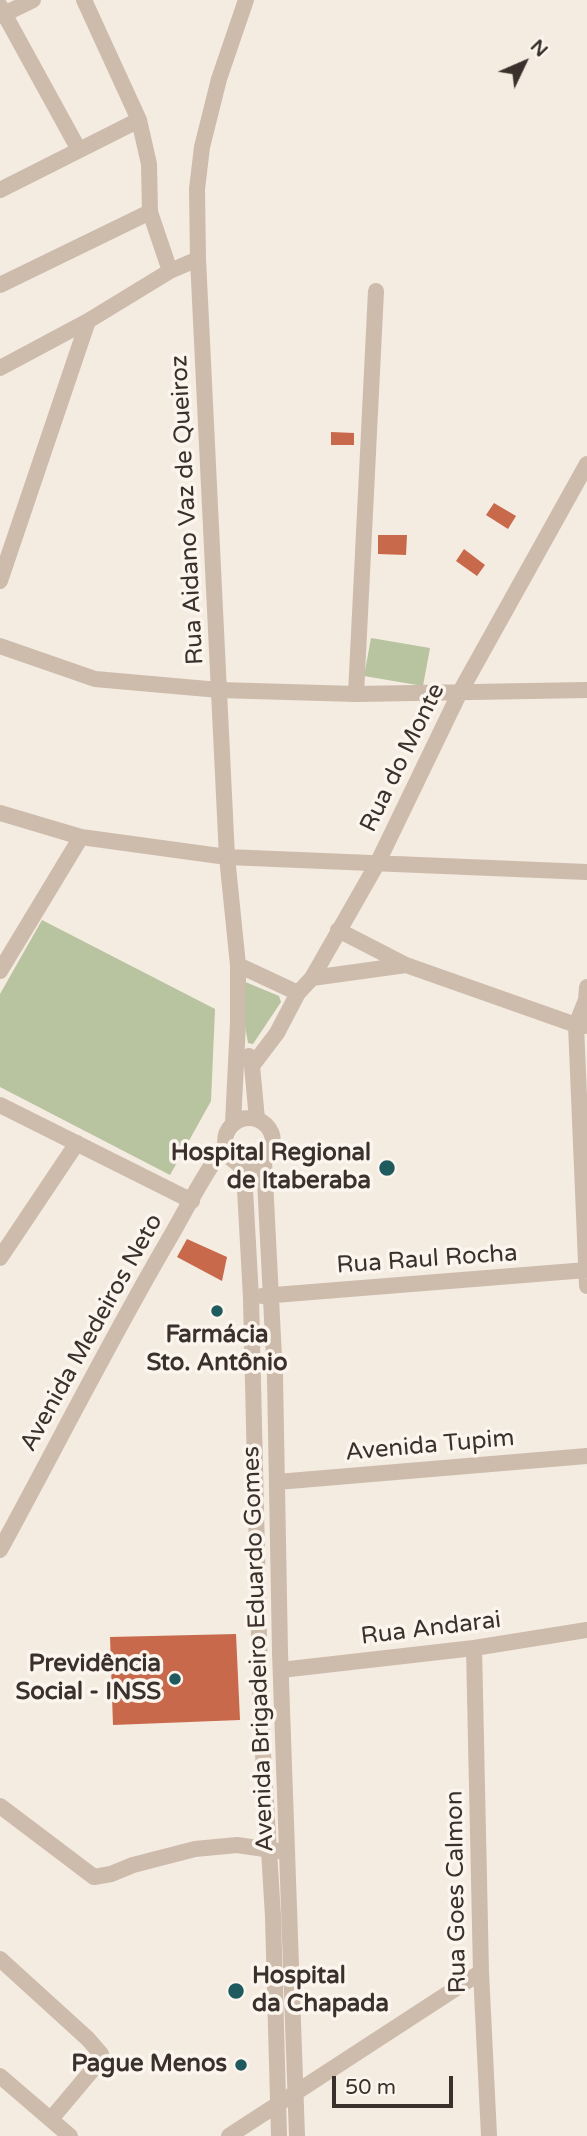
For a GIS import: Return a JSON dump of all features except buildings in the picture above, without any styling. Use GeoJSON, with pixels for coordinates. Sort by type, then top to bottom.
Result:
{"type":"FeatureCollection","features":[{"type":"Feature","properties":{"kind":"street"},"geometry":{"type":"LineString","coordinates":[[33,0],[2,12],[79,150]]}},
{"type":"Feature","properties":{"kind":"street"},"geometry":{"type":"LineString","coordinates":[[84,0],[139,120],[149,164],[150,212],[170,271]]}},
{"type":"Feature","properties":{"kind":"street","name":"Rua Aidano Vaz de Queiroz"},"geometry":{"type":"LineString","coordinates":[[233,1123],[238,965],[227,857],[198,259],[197,189],[202,147],[219,79],[246,0]]}},
{"type":"Feature","properties":{"kind":"street"},"geometry":{"type":"LineString","coordinates":[[0,190],[139,120]]}},
{"type":"Feature","properties":{"kind":"street"},"geometry":{"type":"LineString","coordinates":[[0,285],[150,212]]}},
{"type":"Feature","properties":{"kind":"street"},"geometry":{"type":"LineString","coordinates":[[0,368],[88,321],[170,271],[198,259]]}},
{"type":"Feature","properties":{"kind":"street"},"geometry":{"type":"LineString","coordinates":[[356,694],[376,291]]}},
{"type":"Feature","properties":{"kind":"street"},"geometry":{"type":"LineString","coordinates":[[0,581],[88,321]]}},
{"type":"Feature","properties":{"kind":"street","name":"Rua do Monte"},"geometry":{"type":"LineString","coordinates":[[252,1066],[278,1034],[298,993],[312,978],[377,864],[460,692],[585,474]]}},
{"type":"Feature","properties":{"kind":"street"},"geometry":{"type":"LineString","coordinates":[[0,646],[95,679],[219,690],[356,694],[587,690]]}},
{"type":"Feature","properties":{"kind":"street"},"geometry":{"type":"LineString","coordinates":[[0,813],[81,837],[227,857],[587,872]]}},
{"type":"Feature","properties":{"kind":"street"},"geometry":{"type":"LineString","coordinates":[[0,971],[5,953],[81,837]]}},
{"type":"Feature","properties":{"kind":"street"},"geometry":{"type":"LineString","coordinates":[[338,930],[406,965],[581,1026]]}},
{"type":"Feature","properties":{"kind":"street"},"geometry":{"type":"LineString","coordinates":[[238,965],[298,993]]}},
{"type":"Feature","properties":{"kind":"street"},"geometry":{"type":"LineString","coordinates":[[312,978],[406,965]]}},
{"type":"Feature","properties":{"kind":"street"},"geometry":{"type":"LineString","coordinates":[[586,1275],[581,1026],[587,987]]}},
{"type":"Feature","properties":{"kind":"street","name":"Rua Aidano Vaz de Queiroz"},"geometry":{"type":"LineString","coordinates":[[238,1023],[252,1066],[257,1119]]}},
{"type":"Feature","properties":{"kind":"street"},"geometry":{"type":"LineString","coordinates":[[0,1105],[192,1201]]}},
{"type":"Feature","properties":{"kind":"street"},"geometry":{"type":"LineString","coordinates":[[249,1118],[257,1119],[264,1124],[272,1138],[270,1154],[264,1161],[252,1166],[233,1157],[225,1138],[233,1123],[249,1118]]}},
{"type":"Feature","properties":{"kind":"street"},"geometry":{"type":"LineString","coordinates":[[0,1258],[77,1143]]}},
{"type":"Feature","properties":{"kind":"street","name":"Avenida Brigadeiro Eduardo Gomes"},"geometry":{"type":"LineString","coordinates":[[233,1157],[245,1189],[248,1233],[260,1653],[276,1990],[279,2136]]}},
{"type":"Feature","properties":{"kind":"street","name":"Avenida Medeiros Neto"},"geometry":{"type":"LineString","coordinates":[[0,1550],[204,1176],[233,1157]]}},
{"type":"Feature","properties":{"kind":"street","name":"Avenida Brigadeiro Eduardo Gomes"},"geometry":{"type":"LineString","coordinates":[[264,1161],[275,1377],[280,1652],[297,2136]]}},
{"type":"Feature","properties":{"kind":"street"},"geometry":{"type":"LineString","coordinates":[[248,1233],[268,1231]]}},
{"type":"Feature","properties":{"kind":"street","name":"Rua Raul Rocha"},"geometry":{"type":"LineString","coordinates":[[251,1298],[586,1275]]}},
{"type":"Feature","properties":{"kind":"street"},"geometry":{"type":"LineString","coordinates":[[251,1378],[275,1377]]}},
{"type":"Feature","properties":{"kind":"street","name":"Avenida Tupim"},"geometry":{"type":"LineString","coordinates":[[277,1482],[587,1456]]}},
{"type":"Feature","properties":{"kind":"street","name":"Rua Andarai"},"geometry":{"type":"LineString","coordinates":[[281,1670],[474,1647],[587,1630]]}},
{"type":"Feature","properties":{"kind":"street","name":"Rua Goes Calmon"},"geometry":{"type":"LineString","coordinates":[[474,1647],[481,1972],[489,2136]]}},
{"type":"Feature","properties":{"kind":"street"},"geometry":{"type":"LineString","coordinates":[[260,1653],[280,1652]]}},
{"type":"Feature","properties":{"kind":"street"},"geometry":{"type":"LineString","coordinates":[[0,1806],[94,1877],[195,1849],[237,1845],[287,1852]]}},
{"type":"Feature","properties":{"kind":"street"},"geometry":{"type":"LineString","coordinates":[[273,1916],[290,1917]]}},
{"type":"Feature","properties":{"kind":"street"},"geometry":{"type":"LineString","coordinates":[[0,1959],[102,2054],[99,2062],[51,2119]]}},
{"type":"Feature","properties":{"kind":"street"},"geometry":{"type":"LineString","coordinates":[[229,2136],[481,1972]]}},
{"type":"Feature","properties":{"kind":"street"},"geometry":{"type":"LineString","coordinates":[[276,1990],[293,1991]]}},
{"type":"Feature","properties":{"kind":"street"},"geometry":{"type":"LineString","coordinates":[[0,2076],[70,2136]]}},
{"type":"Feature","properties":{"kind":"green space"},"geometry":{"type":"Polygon","coordinates":[[[371,638],[430,648],[423,686],[364,676],[371,638]]]}},
{"type":"Feature","properties":{"kind":"green space"},"geometry":{"type":"Polygon","coordinates":[[[42,920],[215,1009],[211,1101],[170,1175],[0,1087],[0,994],[42,920]]]}},
{"type":"Feature","properties":{"kind":"green space"},"geometry":{"type":"Polygon","coordinates":[[[243,981],[279,996],[281,1002],[253,1044],[248,1043],[238,985],[243,981]]]}},
{"type":"Feature","properties":{"kind":"place","name":"Hospital Regional de Itaberaba"},"geometry":{"type":"Point","coordinates":[387,1168]}},
{"type":"Feature","properties":{"kind":"place","name":"Farmácia Sto. Antônio"},"geometry":{"type":"Point","coordinates":[217,1311]}},
{"type":"Feature","properties":{"kind":"place","name":"Previdência Social - INSS"},"geometry":{"type":"Point","coordinates":[175,1679]}},
{"type":"Feature","properties":{"kind":"place","name":"Hospital da Chapada"},"geometry":{"type":"Point","coordinates":[236,1991]}},
{"type":"Feature","properties":{"kind":"place","name":"Pague Menos"},"geometry":{"type":"Point","coordinates":[241,2065]}}]}
